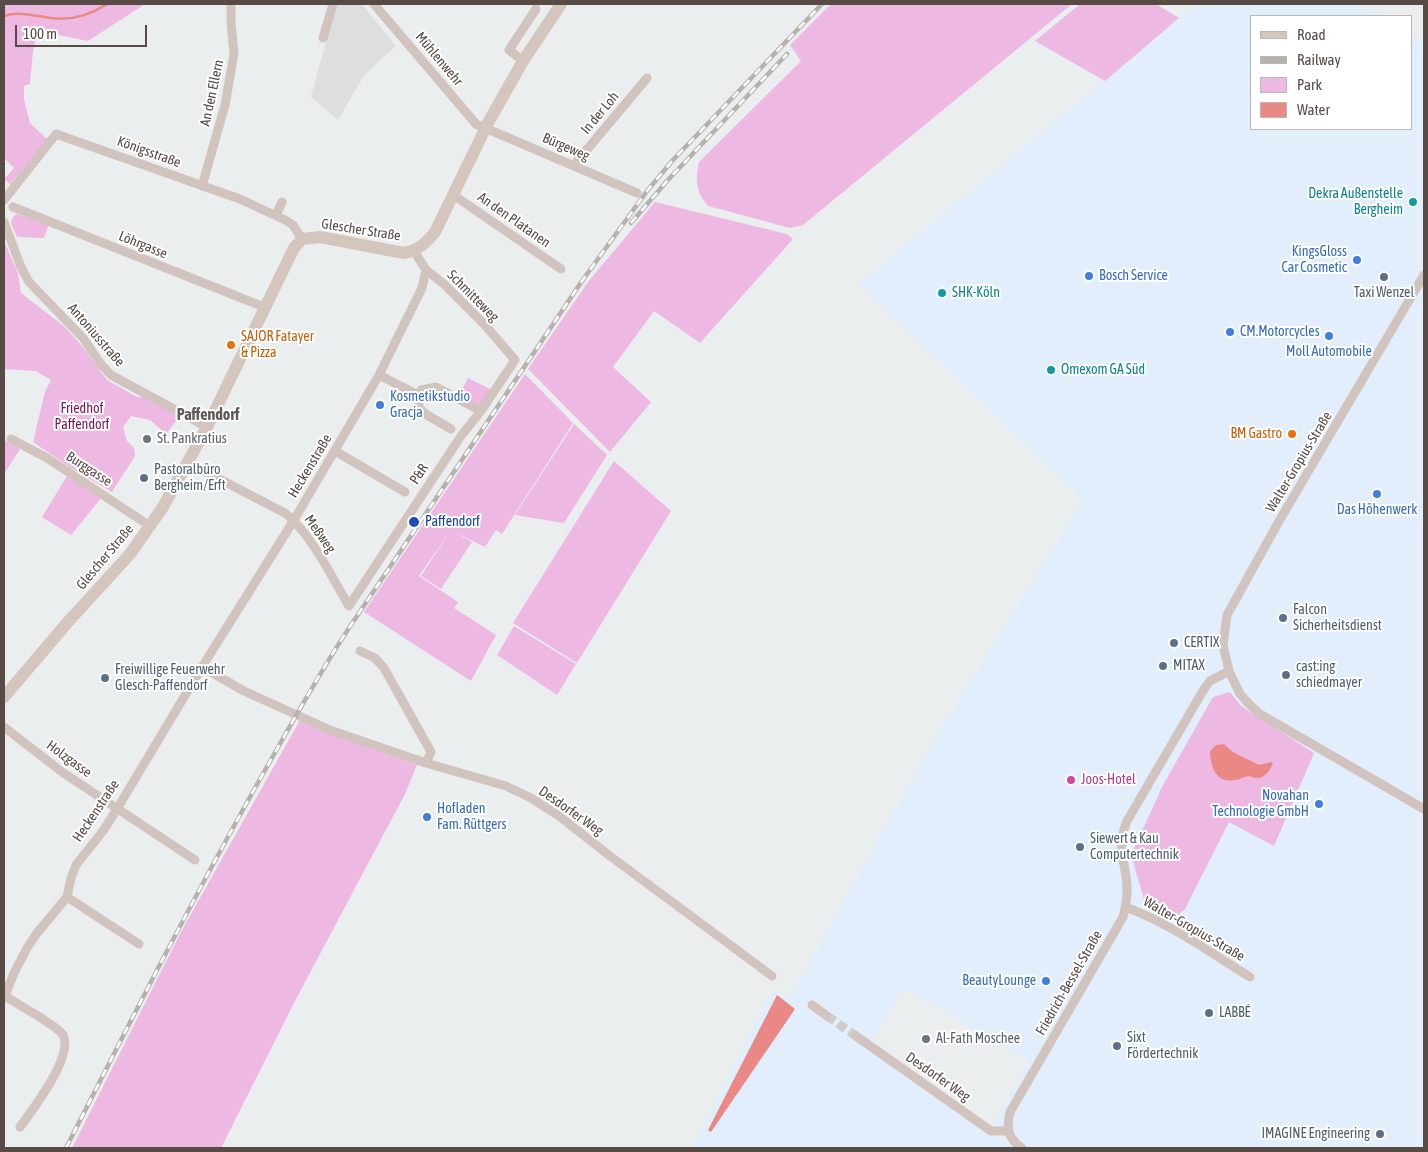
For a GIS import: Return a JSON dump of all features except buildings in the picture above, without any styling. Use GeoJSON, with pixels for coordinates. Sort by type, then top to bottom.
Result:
{"type":"FeatureCollection","features":[{"type":"Feature","properties":{"kind":"street","name":"An den Ellern"},"geometry":{"type":"LineString","coordinates":[[202,186],[226,105],[234,54],[231,4]]}},
{"type":"Feature","properties":{"kind":"street"},"geometry":{"type":"LineString","coordinates":[[323,38],[333,4]]}},
{"type":"Feature","properties":{"kind":"street","name":"Mühlenwehr"},"geometry":{"type":"LineString","coordinates":[[374,4],[476,124],[485,128]]}},
{"type":"Feature","properties":{"kind":"street","name":"Glescher Straße"},"geometry":{"type":"LineString","coordinates":[[4,697],[67,623],[130,554],[150,526],[207,427],[294,248],[302,240],[320,237],[398,252],[414,251],[425,244],[435,232],[485,128],[523,61],[559,6]]}},
{"type":"Feature","properties":{"kind":"street"},"geometry":{"type":"LineString","coordinates":[[523,61],[509,50],[536,9]]}},
{"type":"Feature","properties":{"kind":"street","name":"In der Loh"},"geometry":{"type":"LineString","coordinates":[[574,166],[647,78]]}},
{"type":"Feature","properties":{"kind":"street","name":"Bürgeweg"},"geometry":{"type":"LineString","coordinates":[[485,128],[637,193]]}},
{"type":"Feature","properties":{"kind":"street","name":"Königsstraße"},"geometry":{"type":"LineString","coordinates":[[4,200],[56,134],[240,199],[293,225],[302,240]]}},
{"type":"Feature","properties":{"kind":"street","name":"An den Platanen"},"geometry":{"type":"LineString","coordinates":[[452,194],[560,269]]}},
{"type":"Feature","properties":{"kind":"street","name":"Löhrgasse"},"geometry":{"type":"LineString","coordinates":[[4,200],[10,202],[13,207],[264,307]]}},
{"type":"Feature","properties":{"kind":"street"},"geometry":{"type":"LineString","coordinates":[[276,215],[282,202]]}},
{"type":"Feature","properties":{"kind":"street"},"geometry":{"type":"LineString","coordinates":[[4,216],[10,214],[13,207]]}},
{"type":"Feature","properties":{"kind":"street","name":"Antoniusstraße"},"geometry":{"type":"LineString","coordinates":[[4,222],[21,267],[29,282],[82,338],[106,371],[115,379],[207,427]]}},
{"type":"Feature","properties":{"kind":"street","name":"Schmitteweg"},"geometry":{"type":"LineString","coordinates":[[414,251],[426,270],[445,285],[484,324],[515,360]]}},
{"type":"Feature","properties":{"kind":"street","name":"Heckenstraße"},"geometry":{"type":"LineString","coordinates":[[4,997],[27,948],[67,898],[76,865],[117,809],[202,667],[294,520],[380,375],[422,288],[426,270]]}},
{"type":"Feature","properties":{"kind":"street","name":"Walter-Gropius-Straße"},"geometry":{"type":"LineString","coordinates":[[1424,275],[1278,523],[1227,615],[1223,645],[1228,671],[1240,694],[1260,714],[1424,809]]}},
{"type":"Feature","properties":{"kind":"street","name":"P&R"},"geometry":{"type":"LineString","coordinates":[[349,606],[461,436],[481,411],[515,360]]}},
{"type":"Feature","properties":{"kind":"street"},"geometry":{"type":"LineString","coordinates":[[380,375],[418,395]]}},
{"type":"Feature","properties":{"kind":"street"},"geometry":{"type":"LineString","coordinates":[[451,429],[419,408],[418,395],[421,390],[436,386],[481,411]]}},
{"type":"Feature","properties":{"kind":"street","name":"Burggasse"},"geometry":{"type":"LineString","coordinates":[[11,439],[47,458],[150,526]]}},
{"type":"Feature","properties":{"kind":"street"},"geometry":{"type":"LineString","coordinates":[[335,452],[405,492]]}},
{"type":"Feature","properties":{"kind":"street","name":"Meßweg"},"geometry":{"type":"LineString","coordinates":[[198,468],[279,510],[294,520],[349,606]]}},
{"type":"Feature","properties":{"kind":"street"},"geometry":{"type":"LineString","coordinates":[[360,651],[375,658],[384,668],[431,752],[426,763]]}},
{"type":"Feature","properties":{"kind":"street","name":"Desdorfer Weg"},"geometry":{"type":"LineString","coordinates":[[202,667],[244,691],[330,730],[426,763],[506,786],[559,816],[772,976]]}},
{"type":"Feature","properties":{"kind":"street","name":"Walter-Gropius-Straße"},"geometry":{"type":"LineString","coordinates":[[1228,671],[1210,681],[1204,689],[1127,821],[1121,841],[1127,890],[1125,908],[1140,912],[1250,977]]}},
{"type":"Feature","properties":{"kind":"street","name":"Holzgasse"},"geometry":{"type":"LineString","coordinates":[[4,727],[62,772],[195,860]]}},
{"type":"Feature","properties":{"kind":"street"},"geometry":{"type":"LineString","coordinates":[[67,898],[139,944]]}},
{"type":"Feature","properties":{"kind":"street","name":"Friedrich-Bessel-Straße"},"geometry":{"type":"LineString","coordinates":[[1008,1131],[1010,1112],[1114,933],[1123,917],[1125,908]]}},
{"type":"Feature","properties":{"kind":"street"},"geometry":{"type":"LineString","coordinates":[[4,997],[54,1027],[63,1035],[66,1049],[57,1070],[20,1127]]}},
{"type":"Feature","properties":{"kind":"street"},"geometry":{"type":"LineString","coordinates":[[812,1006],[827,1016]]}},
{"type":"Feature","properties":{"kind":"street","name":"Desdorfer Weg"},"geometry":{"type":"LineString","coordinates":[[856,1036],[991,1131],[1008,1131]]}},
{"type":"Feature","properties":{"kind":"street"},"geometry":{"type":"LineString","coordinates":[[1008,1131],[1015,1144],[1022,1148]]}},
{"type":"Feature","properties":{"kind":"shaded area"},"geometry":{"type":"Polygon","coordinates":[[[336,4],[362,4],[396,46],[364,75],[338,120],[311,97],[336,4]]]}},
{"type":"Feature","properties":{"kind":"shaded area"},"geometry":{"type":"Polygon","coordinates":[[[1196,4],[1360,4],[1379,15],[1250,15],[1250,130],[1413,130],[1413,36],[1424,43],[1424,1148],[1030,1148],[993,1125],[1029,1061],[903,987],[871,1043],[1016,1148],[693,1148],[771,992],[787,998],[795,989],[934,740],[1083,500],[859,284],[1196,4]]]}},
{"type":"Feature","properties":{"kind":"green space"},"geometry":{"type":"Polygon","coordinates":[[[4,4],[145,4],[88,41],[38,31],[33,51],[30,84],[24,86],[24,99],[30,123],[48,140],[10,184],[4,179],[14,168],[4,158],[4,4]]]}},
{"type":"Feature","properties":{"kind":"green space"},"geometry":{"type":"Polygon","coordinates":[[[831,4],[1072,4],[803,225],[790,228],[708,206],[699,191],[697,174],[699,162],[801,61],[790,45],[831,4]]]}},
{"type":"Feature","properties":{"kind":"green space"},"geometry":{"type":"Polygon","coordinates":[[[1080,4],[1156,4],[1179,18],[1105,81],[1035,41],[1080,4]]]}},
{"type":"Feature","properties":{"kind":"green space"},"geometry":{"type":"Polygon","coordinates":[[[655,202],[787,234],[793,239],[700,343],[654,311],[613,367],[651,402],[610,452],[528,369],[588,282],[655,202]]]}},
{"type":"Feature","properties":{"kind":"green space"},"geometry":{"type":"Polygon","coordinates":[[[17,214],[49,224],[44,238],[17,237],[11,223],[13,217],[17,214]]]}},
{"type":"Feature","properties":{"kind":"green space","name":"Friedhof Paffendorf"},"geometry":{"type":"Polygon","coordinates":[[[4,241],[18,273],[21,293],[65,327],[82,346],[107,380],[137,397],[145,397],[179,417],[166,434],[150,420],[131,416],[123,427],[127,441],[134,448],[135,456],[112,492],[71,468],[33,442],[45,392],[51,380],[36,371],[4,369],[4,241]]]}},
{"type":"Feature","properties":{"kind":"green space"},"geometry":{"type":"Polygon","coordinates":[[[525,374],[573,423],[502,534],[496,530],[485,547],[454,532],[472,542],[441,589],[421,576],[451,530],[419,576],[458,602],[454,608],[496,635],[471,681],[364,612],[525,374]]]}},
{"type":"Feature","properties":{"kind":"green space"},"geometry":{"type":"Polygon","coordinates":[[[468,378],[492,390],[480,409],[458,397],[468,378]]]}},
{"type":"Feature","properties":{"kind":"green space"},"geometry":{"type":"Polygon","coordinates":[[[574,424],[607,455],[564,523],[515,515],[574,424]]]}},
{"type":"Feature","properties":{"kind":"green space"},"geometry":{"type":"Polygon","coordinates":[[[4,440],[20,449],[4,474],[4,440]]]}},
{"type":"Feature","properties":{"kind":"green space"},"geometry":{"type":"Polygon","coordinates":[[[614,461],[671,511],[577,663],[513,623],[614,461]]]}},
{"type":"Feature","properties":{"kind":"green space"},"geometry":{"type":"Polygon","coordinates":[[[67,476],[102,497],[71,535],[42,517],[67,476]]]}},
{"type":"Feature","properties":{"kind":"green space"},"geometry":{"type":"Polygon","coordinates":[[[514,626],[576,664],[557,695],[497,655],[514,626]]]}},
{"type":"Feature","properties":{"kind":"green space"},"geometry":{"type":"Polygon","coordinates":[[[1230,692],[1241,706],[1314,753],[1274,846],[1229,822],[1185,909],[1173,920],[1144,899],[1131,855],[1163,785],[1213,697],[1230,692]]]}},
{"type":"Feature","properties":{"kind":"green space"},"geometry":{"type":"Polygon","coordinates":[[[300,720],[328,733],[417,765],[405,794],[294,1003],[221,1148],[72,1148],[182,930],[300,720]]]}},
{"type":"Feature","properties":{"kind":"water"},"geometry":{"type":"Polygon","coordinates":[[[1224,744],[1236,754],[1259,765],[1273,763],[1267,773],[1260,778],[1248,776],[1235,780],[1223,779],[1215,772],[1211,762],[1210,751],[1216,745],[1224,744]]]}},
{"type":"Feature","properties":{"kind":"water"},"geometry":{"type":"Polygon","coordinates":[[[777,995],[795,1009],[711,1132],[708,1130],[777,995]]]}},
{"type":"Feature","properties":{"kind":"waterway"},"geometry":{"type":"LineString","coordinates":[[4,16],[21,14],[66,19],[87,14],[107,4]]}},
{"type":"Feature","properties":{"kind":"tunnel"},"geometry":{"type":"LineString","coordinates":[[827,1016],[856,1036]]}},
{"type":"Feature","properties":{"kind":"railway"},"geometry":{"type":"LineString","coordinates":[[66,1148],[138,1006],[213,865],[306,698],[351,625],[582,281],[647,191],[673,160],[822,4]]}},
{"type":"Feature","properties":{"kind":"railway"},"geometry":{"type":"LineString","coordinates":[[631,223],[667,181],[787,54]]}},
{"type":"Feature","properties":{"kind":"place","name":"Dekra Außenstelle Bergheim"},"geometry":{"type":"Point","coordinates":[1413,202]}},
{"type":"Feature","properties":{"kind":"place","name":"KingsGloss Car Cosmetic"},"geometry":{"type":"Point","coordinates":[1357,260]}},
{"type":"Feature","properties":{"kind":"place","name":"Bosch Service"},"geometry":{"type":"Point","coordinates":[1089,276]}},
{"type":"Feature","properties":{"kind":"place","name":"Taxi Wenzel"},"geometry":{"type":"Point","coordinates":[1384,277]}},
{"type":"Feature","properties":{"kind":"place","name":"SHK-Köln"},"geometry":{"type":"Point","coordinates":[942,293]}},
{"type":"Feature","properties":{"kind":"place","name":"CM.Motorcycles"},"geometry":{"type":"Point","coordinates":[1230,332]}},
{"type":"Feature","properties":{"kind":"place","name":"Moll Automobile"},"geometry":{"type":"Point","coordinates":[1329,336]}},
{"type":"Feature","properties":{"kind":"place","name":"SAJOR Fatayer & Pizza"},"geometry":{"type":"Point","coordinates":[231,345]}},
{"type":"Feature","properties":{"kind":"place","name":"Omexom GA Süd"},"geometry":{"type":"Point","coordinates":[1051,370]}},
{"type":"Feature","properties":{"kind":"place","name":"Kosmetikstudio Gracja"},"geometry":{"type":"Point","coordinates":[380,405]}},
{"type":"Feature","properties":{"kind":"place","name":"BM Gastro"},"geometry":{"type":"Point","coordinates":[1292,434]}},
{"type":"Feature","properties":{"kind":"place","name":"St. Pankratius"},"geometry":{"type":"Point","coordinates":[147,439]}},
{"type":"Feature","properties":{"kind":"place","name":"Pastoralbüro Bergheim/Erft"},"geometry":{"type":"Point","coordinates":[144,478]}},
{"type":"Feature","properties":{"kind":"place","name":"Das Höhenwerk"},"geometry":{"type":"Point","coordinates":[1377,494]}},
{"type":"Feature","properties":{"kind":"place","name":"Paffendorf"},"geometry":{"type":"Point","coordinates":[414,522]}},
{"type":"Feature","properties":{"kind":"place","name":"Falcon Sicherheitsdienst"},"geometry":{"type":"Point","coordinates":[1283,618]}},
{"type":"Feature","properties":{"kind":"place","name":"CERTIX"},"geometry":{"type":"Point","coordinates":[1174,643]}},
{"type":"Feature","properties":{"kind":"place","name":"MITAX"},"geometry":{"type":"Point","coordinates":[1163,666]}},
{"type":"Feature","properties":{"kind":"place","name":"cast:ing schiedmayer"},"geometry":{"type":"Point","coordinates":[1286,675]}},
{"type":"Feature","properties":{"kind":"place","name":"Freiwillige Feuerwehr Glesch-Paffendorf"},"geometry":{"type":"Point","coordinates":[105,678]}},
{"type":"Feature","properties":{"kind":"place","name":"Joos-Hotel"},"geometry":{"type":"Point","coordinates":[1071,780]}},
{"type":"Feature","properties":{"kind":"place","name":"Novahan Technologie GmbH"},"geometry":{"type":"Point","coordinates":[1319,804]}},
{"type":"Feature","properties":{"kind":"place","name":"Hofladen Fam. Rüttgers"},"geometry":{"type":"Point","coordinates":[427,817]}},
{"type":"Feature","properties":{"kind":"place","name":"Siewert & Kau Computertechnik"},"geometry":{"type":"Point","coordinates":[1080,847]}},
{"type":"Feature","properties":{"kind":"place","name":"BeautyLounge"},"geometry":{"type":"Point","coordinates":[1046,981]}},
{"type":"Feature","properties":{"kind":"place","name":"LABBÉ"},"geometry":{"type":"Point","coordinates":[1209,1013]}},
{"type":"Feature","properties":{"kind":"place","name":"Al-Fath Moschee"},"geometry":{"type":"Point","coordinates":[926,1039]}},
{"type":"Feature","properties":{"kind":"place","name":"Sixt Fördertechnik"},"geometry":{"type":"Point","coordinates":[1117,1046]}},
{"type":"Feature","properties":{"kind":"place","name":"IMAGINE Engineering"},"geometry":{"type":"Point","coordinates":[1380,1134]}},
{"type":"Feature","properties":{"kind":"district","name":"Paffendorf"},"geometry":{"type":"Point","coordinates":[208,415]}}]}
